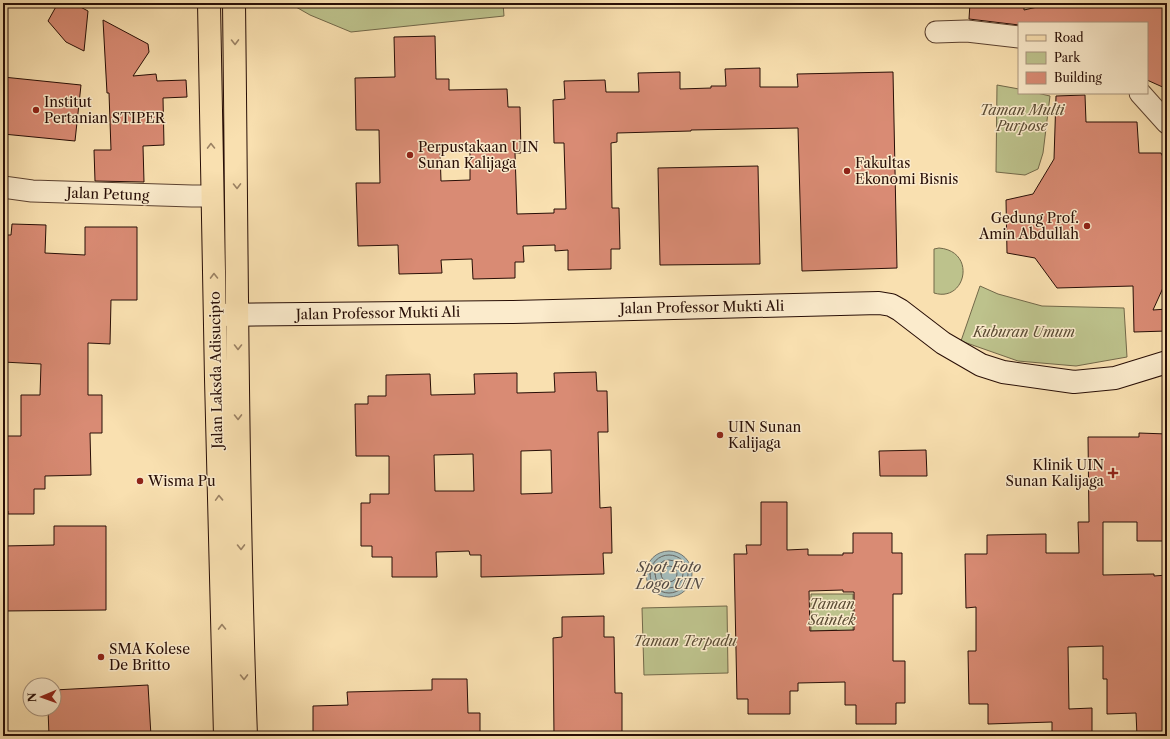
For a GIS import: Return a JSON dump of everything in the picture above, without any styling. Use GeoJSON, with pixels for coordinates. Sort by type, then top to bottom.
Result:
{"type":"FeatureCollection","features":[{"type":"Feature","properties":{"kind":"main road","name":"Jalan Laksda Adisucipto"},"geometry":{"type":"LineString","coordinates":[[209,3],[214,315],[225,736]]}},
{"type":"Feature","properties":{"kind":"main road","name":"Jalan Laksda Adisucipto"},"geometry":{"type":"LineString","coordinates":[[234,3],[238,315],[237,371],[246,736]]}},
{"type":"Feature","properties":{"kind":"main road","name":"Jalan Professor Mukti Ali"},"geometry":{"type":"LineString","coordinates":[[214,315],[513,312],[880,303],[891,305],[900,310],[943,342],[981,365],[1002,372],[1074,382],[1115,378],[1167,362]]}},
{"type":"Feature","properties":{"kind":"street"},"geometry":{"type":"LineString","coordinates":[[936,32],[967,31],[1018,37]]}},
{"type":"Feature","properties":{"kind":"street"},"geometry":{"type":"LineString","coordinates":[[1141,94],[1167,123]]}},
{"type":"Feature","properties":{"kind":"street","name":"Jalan Petung"},"geometry":{"type":"LineString","coordinates":[[3,187],[32,191],[212,196]]}},
{"type":"Feature","properties":{"kind":"green space"},"geometry":{"type":"Polygon","coordinates":[[[289,3],[503,3],[504,16],[351,32],[310,15],[289,3]]]}},
{"type":"Feature","properties":{"kind":"green space","name":"Taman Multi Purpose"},"geometry":{"type":"Polygon","coordinates":[[[997,85],[1018,89],[1018,94],[1041,94],[1050,96],[1043,153],[1038,169],[1025,175],[996,172],[997,85]]]}},
{"type":"Feature","properties":{"kind":"green space"},"geometry":{"type":"Polygon","coordinates":[[[939,248],[951,251],[959,258],[963,266],[963,275],[960,284],[954,291],[945,294],[934,293],[934,249],[939,248]]]}},
{"type":"Feature","properties":{"kind":"green space","name":"Kuburan Umum"},"geometry":{"type":"Polygon","coordinates":[[[980,286],[998,294],[1042,306],[1124,308],[1127,357],[1076,366],[1018,361],[961,341],[980,286]]]}},
{"type":"Feature","properties":{"kind":"green space","name":"Taman Saintek"},"geometry":{"type":"Polygon","coordinates":[[[811,594],[853,594],[853,651],[837,651],[837,630],[811,631],[811,594]]]}},
{"type":"Feature","properties":{"kind":"green space","name":"Taman Terpadu"},"geometry":{"type":"Polygon","coordinates":[[[727,606],[728,673],[644,675],[642,608],[727,606]]]}},
{"type":"Feature","properties":{"kind":"water","name":"Spot Foto Logo UIN"},"geometry":{"type":"Polygon","coordinates":[[[664,551],[674,551],[682,555],[688,561],[692,569],[692,579],[688,587],[682,593],[674,597],[664,597],[656,593],[650,587],[646,579],[646,569],[650,561],[656,555],[664,551]]]}},
{"type":"Feature","properties":{"kind":"building"},"geometry":{"type":"Polygon","coordinates":[[[58,3],[73,3],[88,11],[84,51],[66,42],[48,21],[58,3]]]}},
{"type":"Feature","properties":{"kind":"building"},"geometry":{"type":"Polygon","coordinates":[[[970,3],[1024,4],[1024,10],[1055,3],[1167,3],[1167,89],[1148,80],[1148,22],[1018,22],[1018,25],[969,19],[970,3]]]}},
{"type":"Feature","properties":{"kind":"building"},"geometry":{"type":"Polygon","coordinates":[[[103,20],[148,44],[149,52],[133,76],[156,74],[157,81],[186,80],[187,97],[163,98],[164,145],[143,146],[144,182],[95,181],[94,150],[111,150],[109,93],[107,93],[103,20]]]}},
{"type":"Feature","properties":{"kind":"building"},"geometry":{"type":"Polygon","coordinates":[[[435,36],[436,79],[449,79],[449,90],[507,89],[508,107],[520,107],[521,153],[515,153],[517,214],[554,213],[554,209],[566,209],[564,143],[554,143],[553,100],[565,99],[564,81],[605,80],[606,92],[639,92],[638,73],[680,72],[680,89],[726,86],[725,69],[760,68],[760,87],[798,87],[797,74],[893,72],[897,268],[802,271],[798,128],[617,133],[617,142],[611,143],[612,208],[619,208],[620,249],[611,249],[611,269],[568,270],[568,250],[555,251],[555,245],[523,246],[524,262],[515,262],[515,278],[473,279],[472,259],[441,260],[442,273],[399,274],[398,245],[358,246],[356,183],[380,183],[379,130],[356,130],[355,78],[395,77],[394,37],[435,36]],[[470,150],[440,151],[441,181],[470,180],[470,150]]]}},
{"type":"Feature","properties":{"kind":"building"},"geometry":{"type":"Polygon","coordinates":[[[3,77],[81,85],[75,141],[3,134],[3,77]]]}},
{"type":"Feature","properties":{"kind":"building","name":"Gedung Prof. Amin Abdullah"},"geometry":{"type":"Polygon","coordinates":[[[1085,95],[1086,122],[1137,122],[1139,153],[1161,153],[1167,165],[1167,279],[1153,310],[1167,309],[1167,331],[1134,332],[1133,286],[1057,288],[1035,258],[1007,253],[1006,200],[1033,194],[1054,159],[1056,96],[1085,95]]]}},
{"type":"Feature","properties":{"kind":"building"},"geometry":{"type":"Polygon","coordinates":[[[758,166],[760,264],[660,265],[658,168],[758,166]]]}},
{"type":"Feature","properties":{"kind":"building"},"geometry":{"type":"Polygon","coordinates":[[[12,224],[46,225],[45,253],[85,255],[85,227],[137,227],[137,300],[111,300],[110,344],[88,343],[88,395],[102,395],[102,433],[90,433],[91,475],[45,476],[45,489],[34,489],[34,514],[8,514],[8,511],[3,511],[3,436],[21,436],[21,395],[40,395],[41,364],[3,362],[3,235],[11,235],[12,224]]]}},
{"type":"Feature","properties":{"kind":"building"},"geometry":{"type":"Polygon","coordinates":[[[596,372],[597,391],[607,391],[608,432],[598,432],[600,508],[611,507],[612,553],[603,553],[604,574],[481,577],[481,555],[470,555],[469,551],[436,552],[437,577],[392,577],[392,557],[372,557],[372,546],[361,546],[361,503],[370,503],[370,494],[389,494],[389,456],[356,456],[355,404],[368,404],[368,396],[386,396],[386,375],[430,374],[431,395],[475,394],[474,374],[517,373],[517,393],[555,392],[554,373],[596,372]],[[551,450],[521,451],[521,494],[552,493],[551,450]],[[473,454],[434,455],[435,491],[474,491],[473,454]]]}},
{"type":"Feature","properties":{"kind":"building"},"geometry":{"type":"Polygon","coordinates":[[[1139,433],[1167,434],[1167,541],[1137,541],[1137,522],[1103,522],[1103,575],[1167,575],[1167,736],[1137,736],[1136,713],[1107,714],[1107,679],[1103,679],[1103,646],[1068,647],[1069,709],[1092,708],[1092,736],[1052,736],[1052,722],[988,724],[988,704],[969,704],[968,651],[976,651],[976,607],[966,608],[965,554],[987,554],[987,535],[1046,534],[1046,553],[1079,553],[1078,522],[1089,522],[1088,437],[1139,437],[1139,433]]]}},
{"type":"Feature","properties":{"kind":"building"},"geometry":{"type":"Polygon","coordinates":[[[926,450],[927,476],[880,476],[879,451],[926,450]]]}},
{"type":"Feature","properties":{"kind":"building"},"geometry":{"type":"Polygon","coordinates":[[[761,502],[787,502],[787,550],[808,549],[808,555],[843,555],[843,553],[853,553],[853,533],[892,533],[892,553],[902,553],[902,594],[893,594],[893,661],[905,661],[905,703],[896,703],[896,724],[856,724],[856,705],[845,705],[845,682],[798,683],[798,691],[790,691],[790,714],[748,714],[748,699],[737,699],[734,554],[747,554],[746,545],[761,545],[761,502]],[[843,590],[809,591],[810,631],[854,630],[854,592],[843,592],[843,590]]]}},
{"type":"Feature","properties":{"kind":"building"},"geometry":{"type":"Polygon","coordinates":[[[54,526],[106,526],[106,610],[3,611],[3,546],[54,545],[54,526]]]}},
{"type":"Feature","properties":{"kind":"building"},"geometry":{"type":"Polygon","coordinates":[[[604,616],[604,637],[614,637],[615,693],[622,693],[622,735],[554,736],[553,638],[562,637],[562,617],[604,616]]]}},
{"type":"Feature","properties":{"kind":"building"},"geometry":{"type":"Polygon","coordinates":[[[432,679],[467,679],[468,713],[480,713],[480,736],[313,736],[313,706],[348,705],[347,692],[432,690],[432,679]]]}},
{"type":"Feature","properties":{"kind":"building"},"geometry":{"type":"Polygon","coordinates":[[[148,685],[151,736],[49,736],[48,717],[62,717],[62,690],[148,685]]]}},
{"type":"Feature","properties":{"kind":"place","name":"Institut Pertanian STIPER"},"geometry":{"type":"Point","coordinates":[36,110]}},
{"type":"Feature","properties":{"kind":"place","name":"Perpustakaan UIN Sunan Kalijaga"},"geometry":{"type":"Point","coordinates":[410,155]}},
{"type":"Feature","properties":{"kind":"place","name":"Fakultas Ekonomi Bisnis"},"geometry":{"type":"Point","coordinates":[847,171]}},
{"type":"Feature","properties":{"kind":"place","name":"Gedung Prof. Amin Abdullah"},"geometry":{"type":"Point","coordinates":[1087,226]}},
{"type":"Feature","properties":{"kind":"place","name":"UIN Sunan Kalijaga"},"geometry":{"type":"Point","coordinates":[720,435]}},
{"type":"Feature","properties":{"kind":"place","name":"Klinik UIN Sunan Kalijaga"},"geometry":{"type":"Point","coordinates":[1113,473]}},
{"type":"Feature","properties":{"kind":"place","name":"Wisma Pu"},"geometry":{"type":"Point","coordinates":[140,481]}},
{"type":"Feature","properties":{"kind":"place","name":"SMA Kolese De Britto"},"geometry":{"type":"Point","coordinates":[101,657]}}]}
